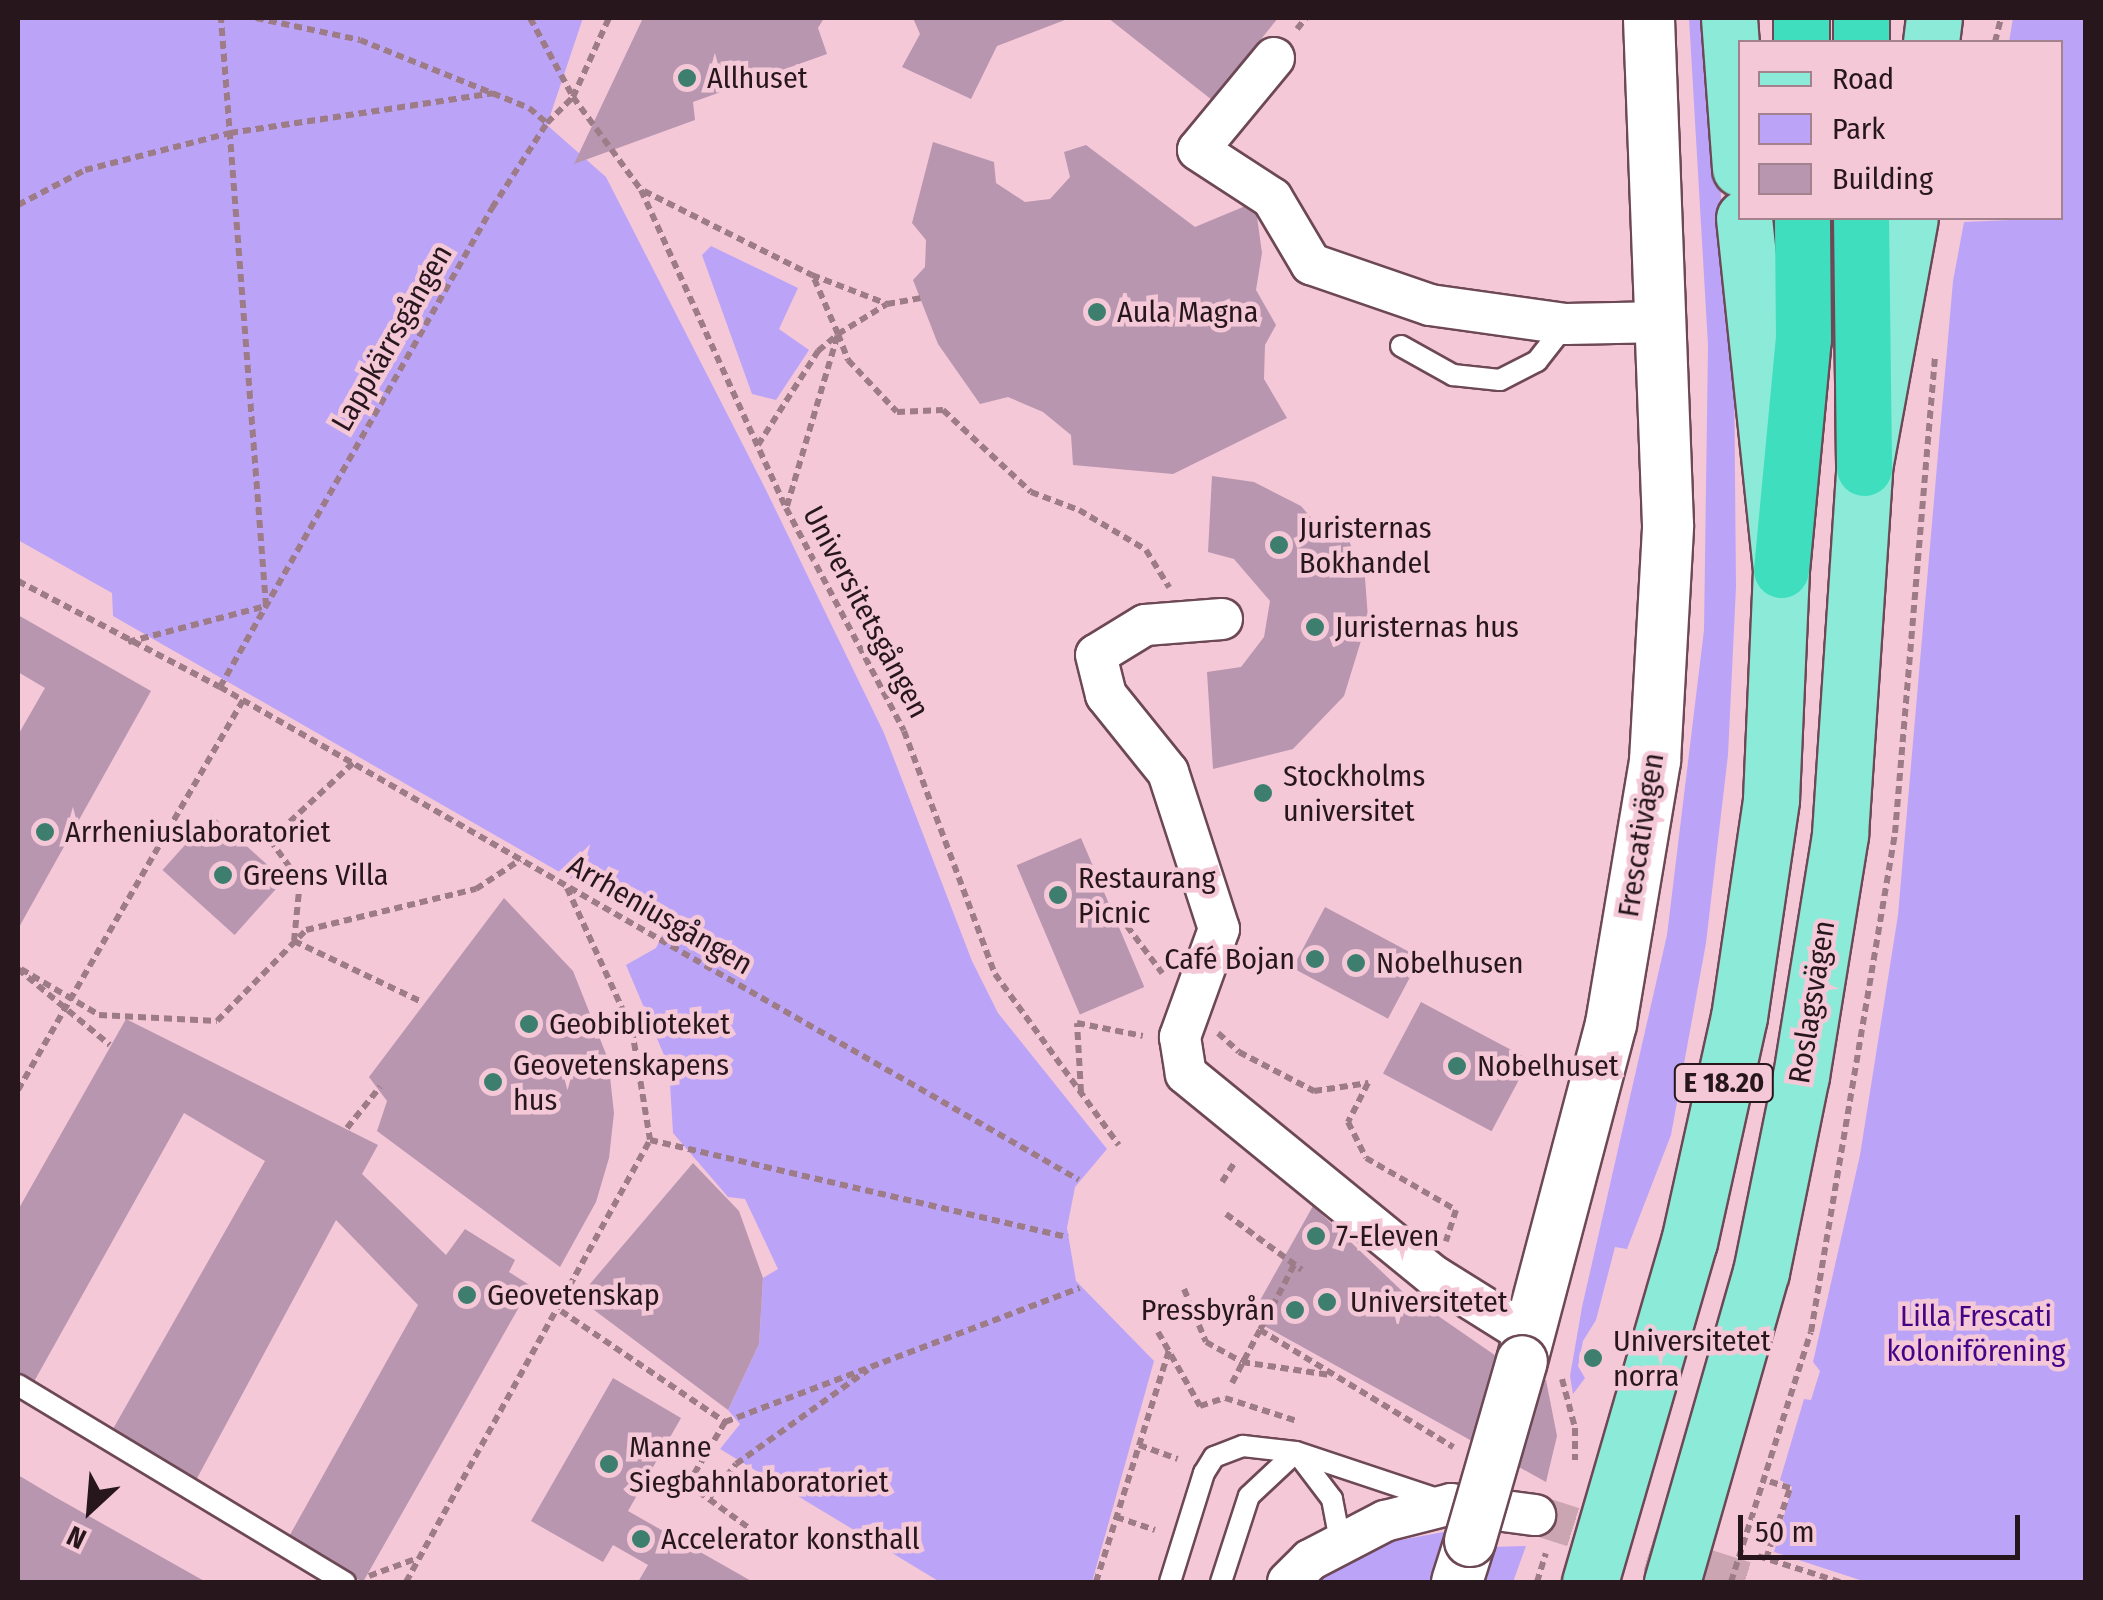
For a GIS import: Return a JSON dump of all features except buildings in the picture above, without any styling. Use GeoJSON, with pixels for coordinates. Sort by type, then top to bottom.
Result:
{"type":"FeatureCollection","features":[{"type":"Feature","properties":{"kind":"highway"},"geometry":{"type":"LineString","coordinates":[[1781,570],[1803,339],[1802,220]]}},
{"type":"Feature","properties":{"kind":"highway"},"geometry":{"type":"LineString","coordinates":[[1861,220],[1864,468]]}},
{"type":"Feature","properties":{"kind":"main road"},"geometry":{"type":"LineString","coordinates":[[1729,18],[1738,142]]}},
{"type":"Feature","properties":{"kind":"main road"},"geometry":{"type":"LineString","coordinates":[[1744,220],[1781,570]]}},
{"type":"Feature","properties":{"kind":"main road","name":"Roslagsvägen"},"geometry":{"type":"LineString","coordinates":[[1674,1579],[1761,1272],[1801,1076],[1840,834],[1864,468],[1910,220]]}},
{"type":"Feature","properties":{"kind":"main road","name":"E 18.20"},"geometry":{"type":"LineString","coordinates":[[1590,1582],[1689,1242],[1738,1017],[1771,799],[1781,570]]}},
{"type":"Feature","properties":{"kind":"street","name":"Frescativägen"},"geometry":{"type":"LineString","coordinates":[[1459,1542],[1526,1349],[1611,1024],[1655,762],[1668,525],[1665,322],[1649,18]]}},
{"type":"Feature","properties":{"kind":"street"},"geometry":{"type":"LineString","coordinates":[[1274,58],[1198,150],[1272,198],[1311,264],[1430,305],[1566,324],[1665,322]]}},
{"type":"Feature","properties":{"kind":"street"},"geometry":{"type":"LineString","coordinates":[[1207,620],[1145,625],[1096,656],[1106,695],[1168,772],[1219,929],[1180,1037],[1186,1074],[1526,1349]]}},
{"type":"Feature","properties":{"kind":"street"},"geometry":{"type":"LineString","coordinates":[[1288,1582],[1340,1541],[1459,1542],[1535,1516]]}},
{"type":"Feature","properties":{"kind":"lane"},"geometry":{"type":"LineString","coordinates":[[1401,346],[1453,375],[1500,380],[1537,361],[1566,324]]}},
{"type":"Feature","properties":{"kind":"lane"},"geometry":{"type":"LineString","coordinates":[[18,1385],[348,1582]]}},
{"type":"Feature","properties":{"kind":"lane"},"geometry":{"type":"LineString","coordinates":[[1170,1582],[1214,1457],[1243,1446],[1296,1452],[1459,1542]]}},
{"type":"Feature","properties":{"kind":"lane"},"geometry":{"type":"LineString","coordinates":[[1296,1452],[1332,1499],[1340,1541]]}},
{"type":"Feature","properties":{"kind":"lane"},"geometry":{"type":"LineString","coordinates":[[1222,1582],[1249,1496],[1296,1452]]}},
{"type":"Feature","properties":{"kind":"path"},"geometry":{"type":"LineString","coordinates":[[128,642],[266,606],[221,18]]}},
{"type":"Feature","properties":{"kind":"path"},"geometry":{"type":"LineString","coordinates":[[256,18],[360,40],[493,93],[547,123]]}},
{"type":"Feature","properties":{"kind":"path","name":"Universitetsgången"},"geometry":{"type":"LineString","coordinates":[[530,18],[573,97],[641,190],[786,508],[904,731],[995,974],[1119,1146]]}},
{"type":"Feature","properties":{"kind":"path","name":"Lappkärrsgången"},"geometry":{"type":"LineString","coordinates":[[220,686],[492,208],[547,123],[573,97],[609,18]]}},
{"type":"Feature","properties":{"kind":"path"},"geometry":{"type":"LineString","coordinates":[[18,205],[86,170],[230,133],[493,93]]}},
{"type":"Feature","properties":{"kind":"path"},"geometry":{"type":"LineString","coordinates":[[641,190],[812,275],[888,304]]}},
{"type":"Feature","properties":{"kind":"path"},"geometry":{"type":"LineString","coordinates":[[812,275],[848,360],[897,412],[942,410],[1032,492],[1078,510],[1146,550],[1207,620]]}},
{"type":"Feature","properties":{"kind":"path"},"geometry":{"type":"LineString","coordinates":[[758,446],[818,350],[888,304],[920,298]]}},
{"type":"Feature","properties":{"kind":"path"},"geometry":{"type":"LineString","coordinates":[[786,508],[838,334]]}},
{"type":"Feature","properties":{"kind":"path","name":"Arrheniusgången"},"geometry":{"type":"LineString","coordinates":[[18,580],[128,642],[220,686],[1079,1180]]}},
{"type":"Feature","properties":{"kind":"path"},"geometry":{"type":"LineString","coordinates":[[18,1090],[66,1000],[243,700]]}},
{"type":"Feature","properties":{"kind":"path"},"geometry":{"type":"LineString","coordinates":[[294,940],[300,881],[270,840],[353,763]]}},
{"type":"Feature","properties":{"kind":"path"},"geometry":{"type":"LineString","coordinates":[[19,969],[66,1000],[112,1018],[217,1021],[294,940],[313,927],[476,889],[520,860]]}},
{"type":"Feature","properties":{"kind":"path"},"geometry":{"type":"LineString","coordinates":[[406,1582],[561,1311],[650,1140],[632,1030],[566,887]]}},
{"type":"Feature","properties":{"kind":"path"},"geometry":{"type":"LineString","coordinates":[[1127,926],[1191,1009],[1239,1052],[1314,1091],[1368,1083],[1348,1122],[1366,1158],[1456,1210]]}},
{"type":"Feature","properties":{"kind":"path"},"geometry":{"type":"LineString","coordinates":[[294,940],[420,1001]]}},
{"type":"Feature","properties":{"kind":"path"},"geometry":{"type":"LineString","coordinates":[[19,969],[110,1045]]}},
{"type":"Feature","properties":{"kind":"path"},"geometry":{"type":"LineString","coordinates":[[1081,1092],[1077,1023],[1125,1029],[1182,1050]]}},
{"type":"Feature","properties":{"kind":"path"},"geometry":{"type":"LineString","coordinates":[[348,1128],[380,1086]]}},
{"type":"Feature","properties":{"kind":"path"},"geometry":{"type":"LineString","coordinates":[[650,1140],[1068,1237]]}},
{"type":"Feature","properties":{"kind":"path"},"geometry":{"type":"LineString","coordinates":[[1226,1214],[1278,1246],[1302,1270]]}},
{"type":"Feature","properties":{"kind":"path"},"geometry":{"type":"LineString","coordinates":[[1232,1383],[1294,1265]]}},
{"type":"Feature","properties":{"kind":"path"},"geometry":{"type":"LineString","coordinates":[[748,1528],[710,1496],[688,1484],[724,1422],[1080,1288]]}},
{"type":"Feature","properties":{"kind":"path"},"geometry":{"type":"LineString","coordinates":[[1184,1289],[1206,1342],[1242,1362],[1332,1375]]}},
{"type":"Feature","properties":{"kind":"path"},"geometry":{"type":"LineString","coordinates":[[561,1311],[724,1422]]}},
{"type":"Feature","properties":{"kind":"path"},"geometry":{"type":"LineString","coordinates":[[1260,1330],[1444,1439],[1466,1459]]}},
{"type":"Feature","properties":{"kind":"path"},"geometry":{"type":"LineString","coordinates":[[1158,1332],[1200,1406],[1224,1398],[1309,1425]]}},
{"type":"Feature","properties":{"kind":"path"},"geometry":{"type":"LineString","coordinates":[[1096,1582],[1168,1350]]}},
{"type":"Feature","properties":{"kind":"path"},"geometry":{"type":"LineString","coordinates":[[710,1496],[736,1464],[877,1364]]}},
{"type":"Feature","properties":{"kind":"path"},"geometry":{"type":"LineString","coordinates":[[1139,1446],[1178,1459]]}},
{"type":"Feature","properties":{"kind":"path"},"geometry":{"type":"LineString","coordinates":[[1766,1480],[1790,1488],[1762,1557],[1840,1582]]}},
{"type":"Feature","properties":{"kind":"path"},"geometry":{"type":"LineString","coordinates":[[1116,1518],[1154,1530]]}},
{"type":"Feature","properties":{"kind":"path"},"geometry":{"type":"LineString","coordinates":[[348,1582],[420,1558]]}},
{"type":"Feature","properties":{"kind":"green space"},"geometry":{"type":"Polygon","coordinates":[[[18,18],[583,18],[547,125],[606,177],[765,488],[884,733],[972,961],[998,1013],[1107,1149],[1075,1187],[1067,1228],[1076,1281],[1154,1361],[1092,1582],[940,1582],[720,1449],[740,1424],[728,1410],[759,1344],[763,1278],[778,1269],[745,1199],[728,1197],[673,1133],[669,1067],[626,965],[656,948],[664,932],[113,616],[112,593],[18,540],[18,18]]]}},
{"type":"Feature","properties":{"kind":"green space"},"geometry":{"type":"Polygon","coordinates":[[[1689,18],[1707,18],[1734,363],[1736,587],[1728,755],[1706,943],[1671,1135],[1627,1249],[1615,1247],[1596,1320],[1583,1341],[1578,1366],[1585,1378],[1573,1394],[1570,1376],[1582,1307],[1667,935],[1704,630],[1708,345],[1689,18]]]}},
{"type":"Feature","properties":{"kind":"green space","name":"Lilla Frescati koloniförening"},"geometry":{"type":"Polygon","coordinates":[[[2013,18],[2086,18],[2085,1582],[1866,1582],[1774,1552],[1792,1487],[1780,1480],[1804,1399],[1811,1400],[1820,1371],[1813,1362],[1860,1155],[1898,915],[1953,281],[1964,222],[2063,220],[2063,40],[2009,40],[2013,18]]]}},
{"type":"Feature","properties":{"kind":"green space"},"geometry":{"type":"Polygon","coordinates":[[[711,246],[798,288],[779,329],[809,350],[776,400],[752,394],[702,255],[711,246]]]}},
{"type":"Feature","properties":{"kind":"green space"},"geometry":{"type":"Polygon","coordinates":[[[1449,1531],[1434,1582],[1316,1582],[1384,1543],[1449,1531]]]}},
{"type":"Feature","properties":{"kind":"green space"},"geometry":{"type":"Polygon","coordinates":[[[1526,1546],[1513,1582],[1477,1582],[1488,1547],[1526,1546]]]}},
{"type":"Feature","properties":{"kind":"tunnel"},"geometry":{"type":"LineString","coordinates":[[1535,1515],[1746,1582]]}},
{"type":"Feature","properties":{"kind":"place","name":"Allhuset"},"geometry":{"type":"Point","coordinates":[687,78]}},
{"type":"Feature","properties":{"kind":"place","name":"Aula Magna"},"geometry":{"type":"Point","coordinates":[1097,312]}},
{"type":"Feature","properties":{"kind":"place","name":"Juristernas Bokhandel"},"geometry":{"type":"Point","coordinates":[1279,545]}},
{"type":"Feature","properties":{"kind":"place","name":"Juristernas hus"},"geometry":{"type":"Point","coordinates":[1315,627]}},
{"type":"Feature","properties":{"kind":"place","name":"Stockholms universitet"},"geometry":{"type":"Point","coordinates":[1263,793]}},
{"type":"Feature","properties":{"kind":"place","name":"Arrheniuslaboratoriet"},"geometry":{"type":"Point","coordinates":[45,832]}},
{"type":"Feature","properties":{"kind":"place","name":"Greens Villa"},"geometry":{"type":"Point","coordinates":[223,875]}},
{"type":"Feature","properties":{"kind":"place","name":"Restaurang Picnic"},"geometry":{"type":"Point","coordinates":[1058,895]}},
{"type":"Feature","properties":{"kind":"place","name":"Café Bojan"},"geometry":{"type":"Point","coordinates":[1315,959]}},
{"type":"Feature","properties":{"kind":"place","name":"Nobelhusen"},"geometry":{"type":"Point","coordinates":[1356,963]}},
{"type":"Feature","properties":{"kind":"place","name":"Geobiblioteket"},"geometry":{"type":"Point","coordinates":[529,1024]}},
{"type":"Feature","properties":{"kind":"place","name":"Nobelhuset"},"geometry":{"type":"Point","coordinates":[1457,1066]}},
{"type":"Feature","properties":{"kind":"place","name":"Geovetenskapens hus"},"geometry":{"type":"Point","coordinates":[493,1082]}},
{"type":"Feature","properties":{"kind":"place","name":"7-Eleven"},"geometry":{"type":"Point","coordinates":[1316,1236]}},
{"type":"Feature","properties":{"kind":"place","name":"Geovetenskap"},"geometry":{"type":"Point","coordinates":[467,1295]}},
{"type":"Feature","properties":{"kind":"place","name":"Universitetet"},"geometry":{"type":"Point","coordinates":[1327,1302]}},
{"type":"Feature","properties":{"kind":"place","name":"Pressbyrån"},"geometry":{"type":"Point","coordinates":[1295,1310]}},
{"type":"Feature","properties":{"kind":"place","name":"Universitetet norra"},"geometry":{"type":"Point","coordinates":[1593,1358]}},
{"type":"Feature","properties":{"kind":"place","name":"Manne Siegbahnlaboratoriet"},"geometry":{"type":"Point","coordinates":[609,1464]}},
{"type":"Feature","properties":{"kind":"place","name":"Accelerator konsthall"},"geometry":{"type":"Point","coordinates":[641,1539]}}]}
